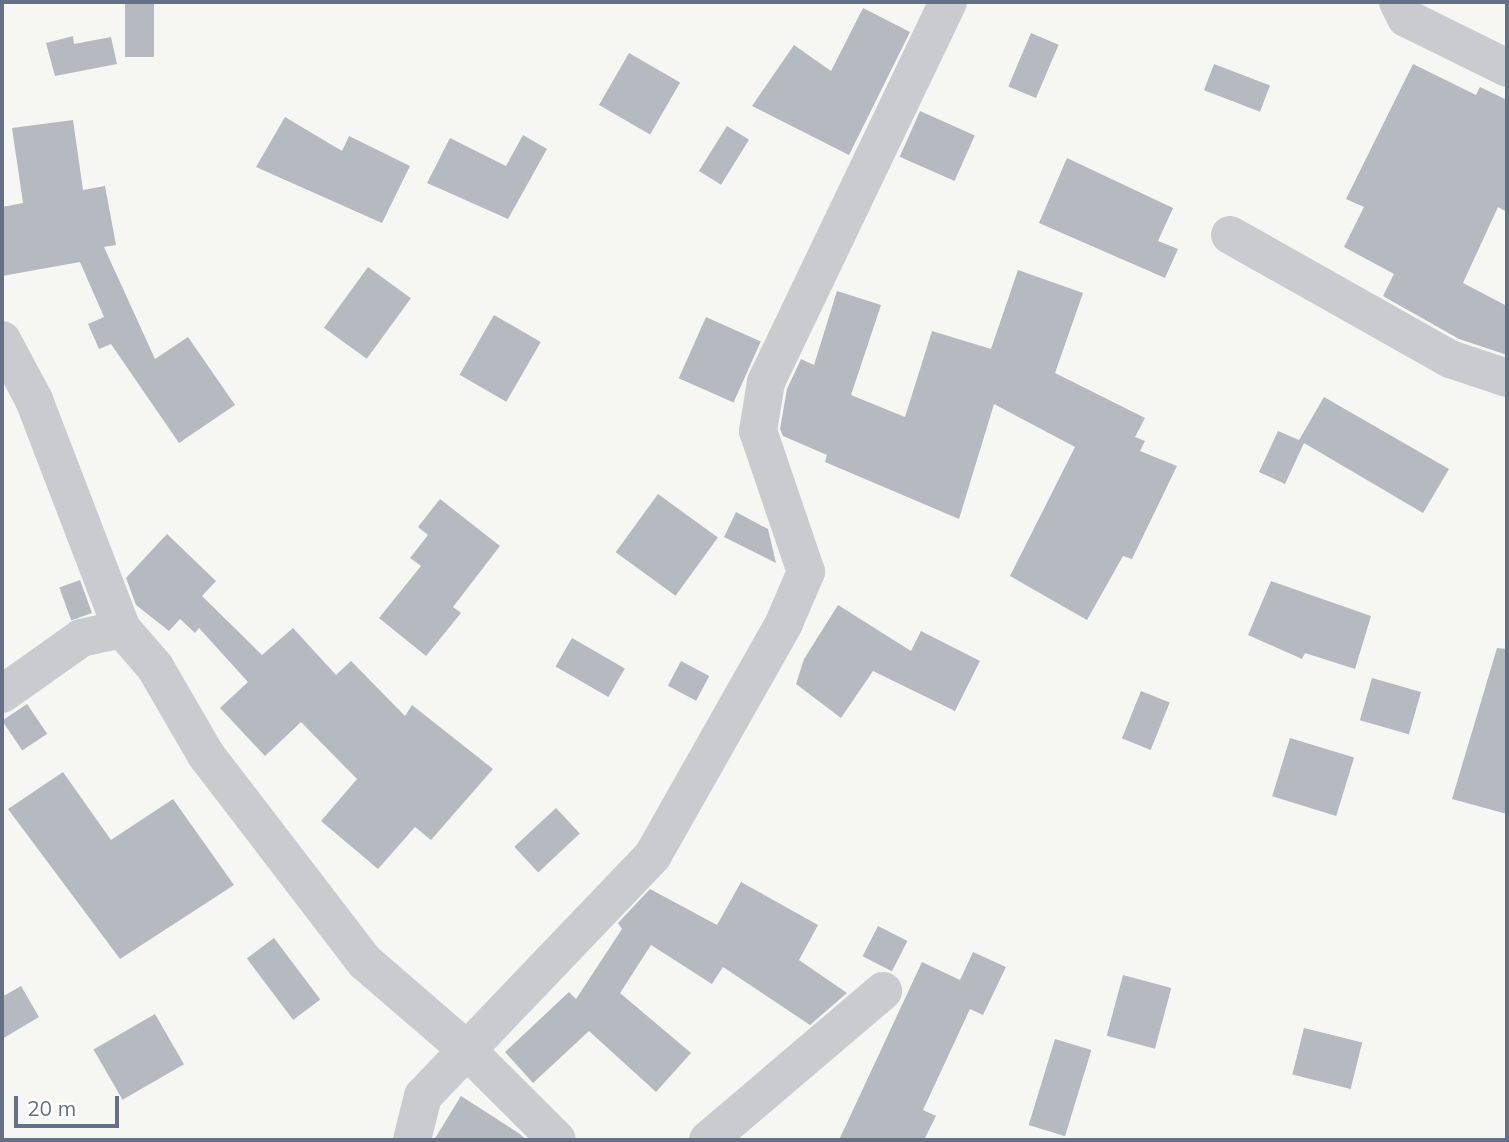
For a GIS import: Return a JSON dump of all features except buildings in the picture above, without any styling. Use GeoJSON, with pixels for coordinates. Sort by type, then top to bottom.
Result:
{"type":"FeatureCollection","features":[{"type":"Feature","properties":{"kind":"street"},"geometry":{"type":"LineString","coordinates":[[412,1140],[423,1096],[653,855],[784,623],[806,572],[758,430],[766,382],[948,2]]}},
{"type":"Feature","properties":{"kind":"street"},"geometry":{"type":"LineString","coordinates":[[1398,2],[1406,18],[1507,68]]}},
{"type":"Feature","properties":{"kind":"street"},"geometry":{"type":"LineString","coordinates":[[1230,235],[1450,359],[1507,378]]}},
{"type":"Feature","properties":{"kind":"street"},"geometry":{"type":"LineString","coordinates":[[2,340],[39,412],[122,629],[155,667],[206,755],[365,962],[467,1050],[557,1140]]}},
{"type":"Feature","properties":{"kind":"street"},"geometry":{"type":"LineString","coordinates":[[2,694],[81,638],[122,629]]}},
{"type":"Feature","properties":{"kind":"street"},"geometry":{"type":"LineString","coordinates":[[708,1140],[883,990]]}}]}
